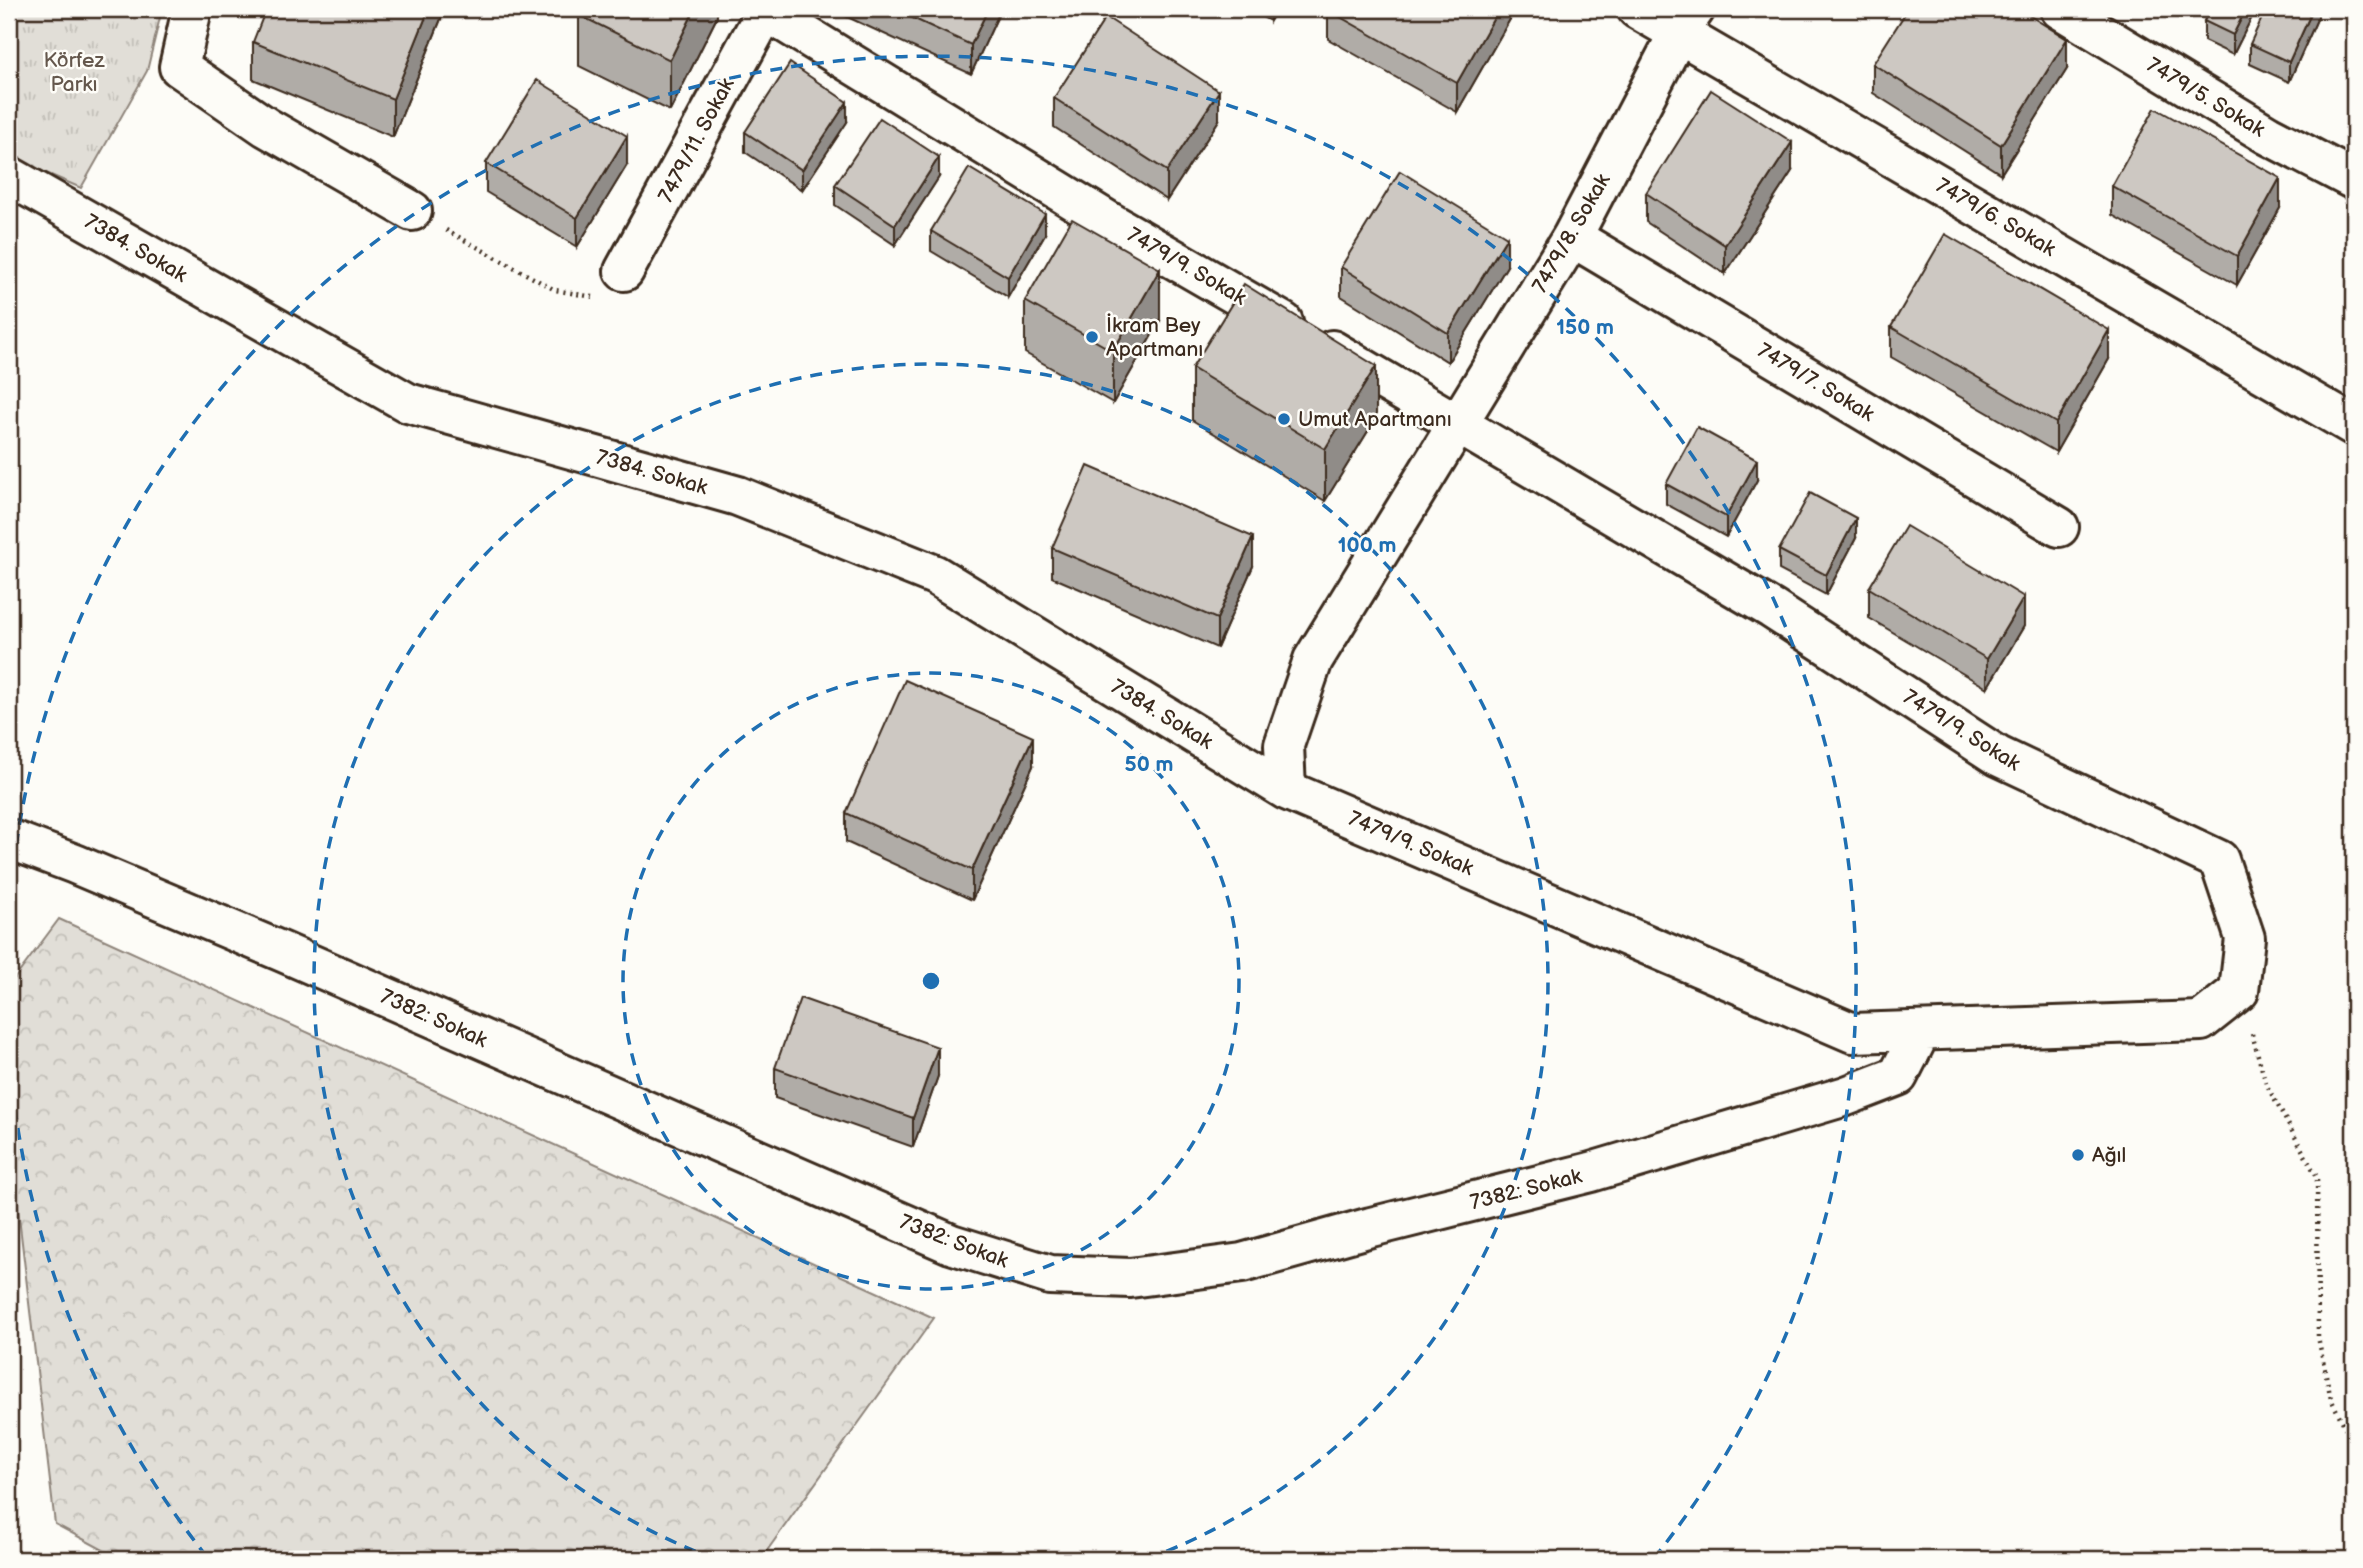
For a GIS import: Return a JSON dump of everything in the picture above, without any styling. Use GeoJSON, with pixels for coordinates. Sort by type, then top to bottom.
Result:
{"type":"FeatureCollection","features":[{"type":"Feature","properties":{"kind":"street"},"geometry":{"type":"LineString","coordinates":[[192,9],[179,67],[266,127],[412,211]]}},
{"type":"Feature","properties":{"kind":"street","name":"7479/6. Sokak"},"geometry":{"type":"LineString","coordinates":[[1637,9],[1687,20],[2354,426]]}},
{"type":"Feature","properties":{"kind":"street","name":"7479/5. Sokak"},"geometry":{"type":"LineString","coordinates":[[2060,9],[2268,135],[2354,180]]}},
{"type":"Feature","properties":{"kind":"street","name":"7479/11. Sokak"},"geometry":{"type":"LineString","coordinates":[[624,271],[766,10]]}},
{"type":"Feature","properties":{"kind":"street","name":"7479/9. Sokak"},"geometry":{"type":"LineString","coordinates":[[766,10],[1108,221],[1772,609],[1998,756],[2219,860],[2245,938],[2239,991],[2201,1021],[1853,1033],[1286,790]]}},
{"type":"Feature","properties":{"kind":"street","name":"7479/8. Sokak"},"geometry":{"type":"LineString","coordinates":[[1286,790],[1284,746],[1313,660],[1572,237],[1687,20]]}},
{"type":"Feature","properties":{"kind":"street","name":"7384. Sokak"},"geometry":{"type":"LineString","coordinates":[[9,176],[408,403],[738,496],[935,575],[1286,790]]}},
{"type":"Feature","properties":{"kind":"street","name":"7479/7. Sokak"},"geometry":{"type":"LineString","coordinates":[[1572,237],[2059,527]]}},
{"type":"Feature","properties":{"kind":"street","name":"7382: Sokak"},"geometry":{"type":"LineString","coordinates":[[9,839],[283,952],[951,1244],[1050,1275],[1130,1278],[1242,1263],[1370,1227],[1591,1172],[1846,1097],[1898,1076],[1921,1031]]}},
{"type":"Feature","properties":{"kind":"path"},"geometry":{"type":"LineString","coordinates":[[412,211],[555,290],[611,300],[624,271]]}},
{"type":"Feature","properties":{"kind":"path"},"geometry":{"type":"LineString","coordinates":[[2239,991],[2266,1084],[2317,1177],[2318,1337],[2332,1399],[2354,1445]]}},
{"type":"Feature","properties":{"kind":"green space","name":"Körfez Parkı"},"geometry":{"type":"Polygon","coordinates":[[[9,9],[162,9],[147,71],[81,188],[9,157],[9,9]]]}},
{"type":"Feature","properties":{"kind":"green space"},"geometry":{"type":"Polygon","coordinates":[[[59,919],[934,1318],[761,1559],[120,1559],[55,1524],[9,1132],[9,986],[59,919]]]}},
{"type":"Feature","properties":{"kind":"building"},"geometry":{"type":"Polygon","coordinates":[[[266,9],[429,9],[393,99],[253,42],[266,9]]]}},
{"type":"Feature","properties":{"kind":"building"},"geometry":{"type":"Polygon","coordinates":[[[582,9],[695,9],[670,60],[579,15],[582,9]]]}},
{"type":"Feature","properties":{"kind":"building"},"geometry":{"type":"Polygon","coordinates":[[[893,9],[988,9],[971,45],[893,9]]]}},
{"type":"Feature","properties":{"kind":"building"},"geometry":{"type":"Polygon","coordinates":[[[1329,9],[1499,9],[1457,83],[1329,9]]]}},
{"type":"Feature","properties":{"kind":"building"},"geometry":{"type":"Polygon","coordinates":[[[1908,9],[2019,9],[2067,39],[2001,145],[1873,64],[1908,9]]]}},
{"type":"Feature","properties":{"kind":"building"},"geometry":{"type":"Polygon","coordinates":[[[2210,9],[2246,9],[2233,35],[2204,21],[2210,9]]]}},
{"type":"Feature","properties":{"kind":"building"},"geometry":{"type":"Polygon","coordinates":[[[2266,9],[2313,9],[2289,62],[2250,44],[2266,9]]]}},
{"type":"Feature","properties":{"kind":"building"},"geometry":{"type":"Polygon","coordinates":[[[1106,17],[1219,91],[1167,171],[1054,98],[1106,17]]]}},
{"type":"Feature","properties":{"kind":"building"},"geometry":{"type":"Polygon","coordinates":[[[790,63],[847,102],[802,170],[745,132],[790,63]]]}},
{"type":"Feature","properties":{"kind":"building"},"geometry":{"type":"Polygon","coordinates":[[[537,80],[627,136],[577,218],[486,163],[537,80]]]}},
{"type":"Feature","properties":{"kind":"building"},"geometry":{"type":"Polygon","coordinates":[[[1711,90],[1792,142],[1725,245],[1646,193],[1711,90]]]}},
{"type":"Feature","properties":{"kind":"building"},"geometry":{"type":"Polygon","coordinates":[[[2155,108],[2280,178],[2237,256],[2112,186],[2155,108]]]}},
{"type":"Feature","properties":{"kind":"building"},"geometry":{"type":"Polygon","coordinates":[[[880,118],[939,157],[895,225],[835,185],[880,118]]]}},
{"type":"Feature","properties":{"kind":"building"},"geometry":{"type":"Polygon","coordinates":[[[969,168],[1045,214],[1008,277],[931,231],[969,168]]]}},
{"type":"Feature","properties":{"kind":"building"},"geometry":{"type":"Polygon","coordinates":[[[1400,171],[1507,237],[1448,333],[1341,267],[1400,171]]]}},
{"type":"Feature","properties":{"kind":"building"},"geometry":{"type":"Polygon","coordinates":[[[1072,219],[1160,269],[1113,351],[1025,301],[1072,219]]]}},
{"type":"Feature","properties":{"kind":"building"},"geometry":{"type":"Polygon","coordinates":[[[1945,234],[2109,330],[2056,423],[1891,327],[1945,234]]]}},
{"type":"Feature","properties":{"kind":"building"},"geometry":{"type":"Polygon","coordinates":[[[1244,284],[1376,366],[1325,449],[1192,368],[1244,284]]]}},
{"type":"Feature","properties":{"kind":"building"},"geometry":{"type":"Polygon","coordinates":[[[1697,427],[1757,460],[1726,517],[1666,484],[1697,427]]]}},
{"type":"Feature","properties":{"kind":"building"},"geometry":{"type":"Polygon","coordinates":[[[1088,466],[1253,537],[1217,619],[1052,548],[1088,466]]]}},
{"type":"Feature","properties":{"kind":"building"},"geometry":{"type":"Polygon","coordinates":[[[1810,493],[1856,518],[1826,575],[1779,550],[1810,493]]]}},
{"type":"Feature","properties":{"kind":"building"},"geometry":{"type":"Polygon","coordinates":[[[1906,526],[2024,597],[1987,659],[1869,588],[1906,526]]]}},
{"type":"Feature","properties":{"kind":"building"},"geometry":{"type":"Polygon","coordinates":[[[905,680],[1033,737],[972,870],[846,813],[905,680]]]}},
{"type":"Feature","properties":{"kind":"building"},"geometry":{"type":"Polygon","coordinates":[[[800,998],[938,1047],[913,1118],[775,1068],[800,998]]]}},
{"type":"Feature","properties":{"kind":"place","name":"İkram Bey Apartmanı"},"geometry":{"type":"Point","coordinates":[1092,337]}},
{"type":"Feature","properties":{"kind":"place","name":"Umut Apartmanı"},"geometry":{"type":"Point","coordinates":[1284,419]}},
{"type":"Feature","properties":{"kind":"place","name":"Ağıl"},"geometry":{"type":"Point","coordinates":[2078,1155]}}]}
